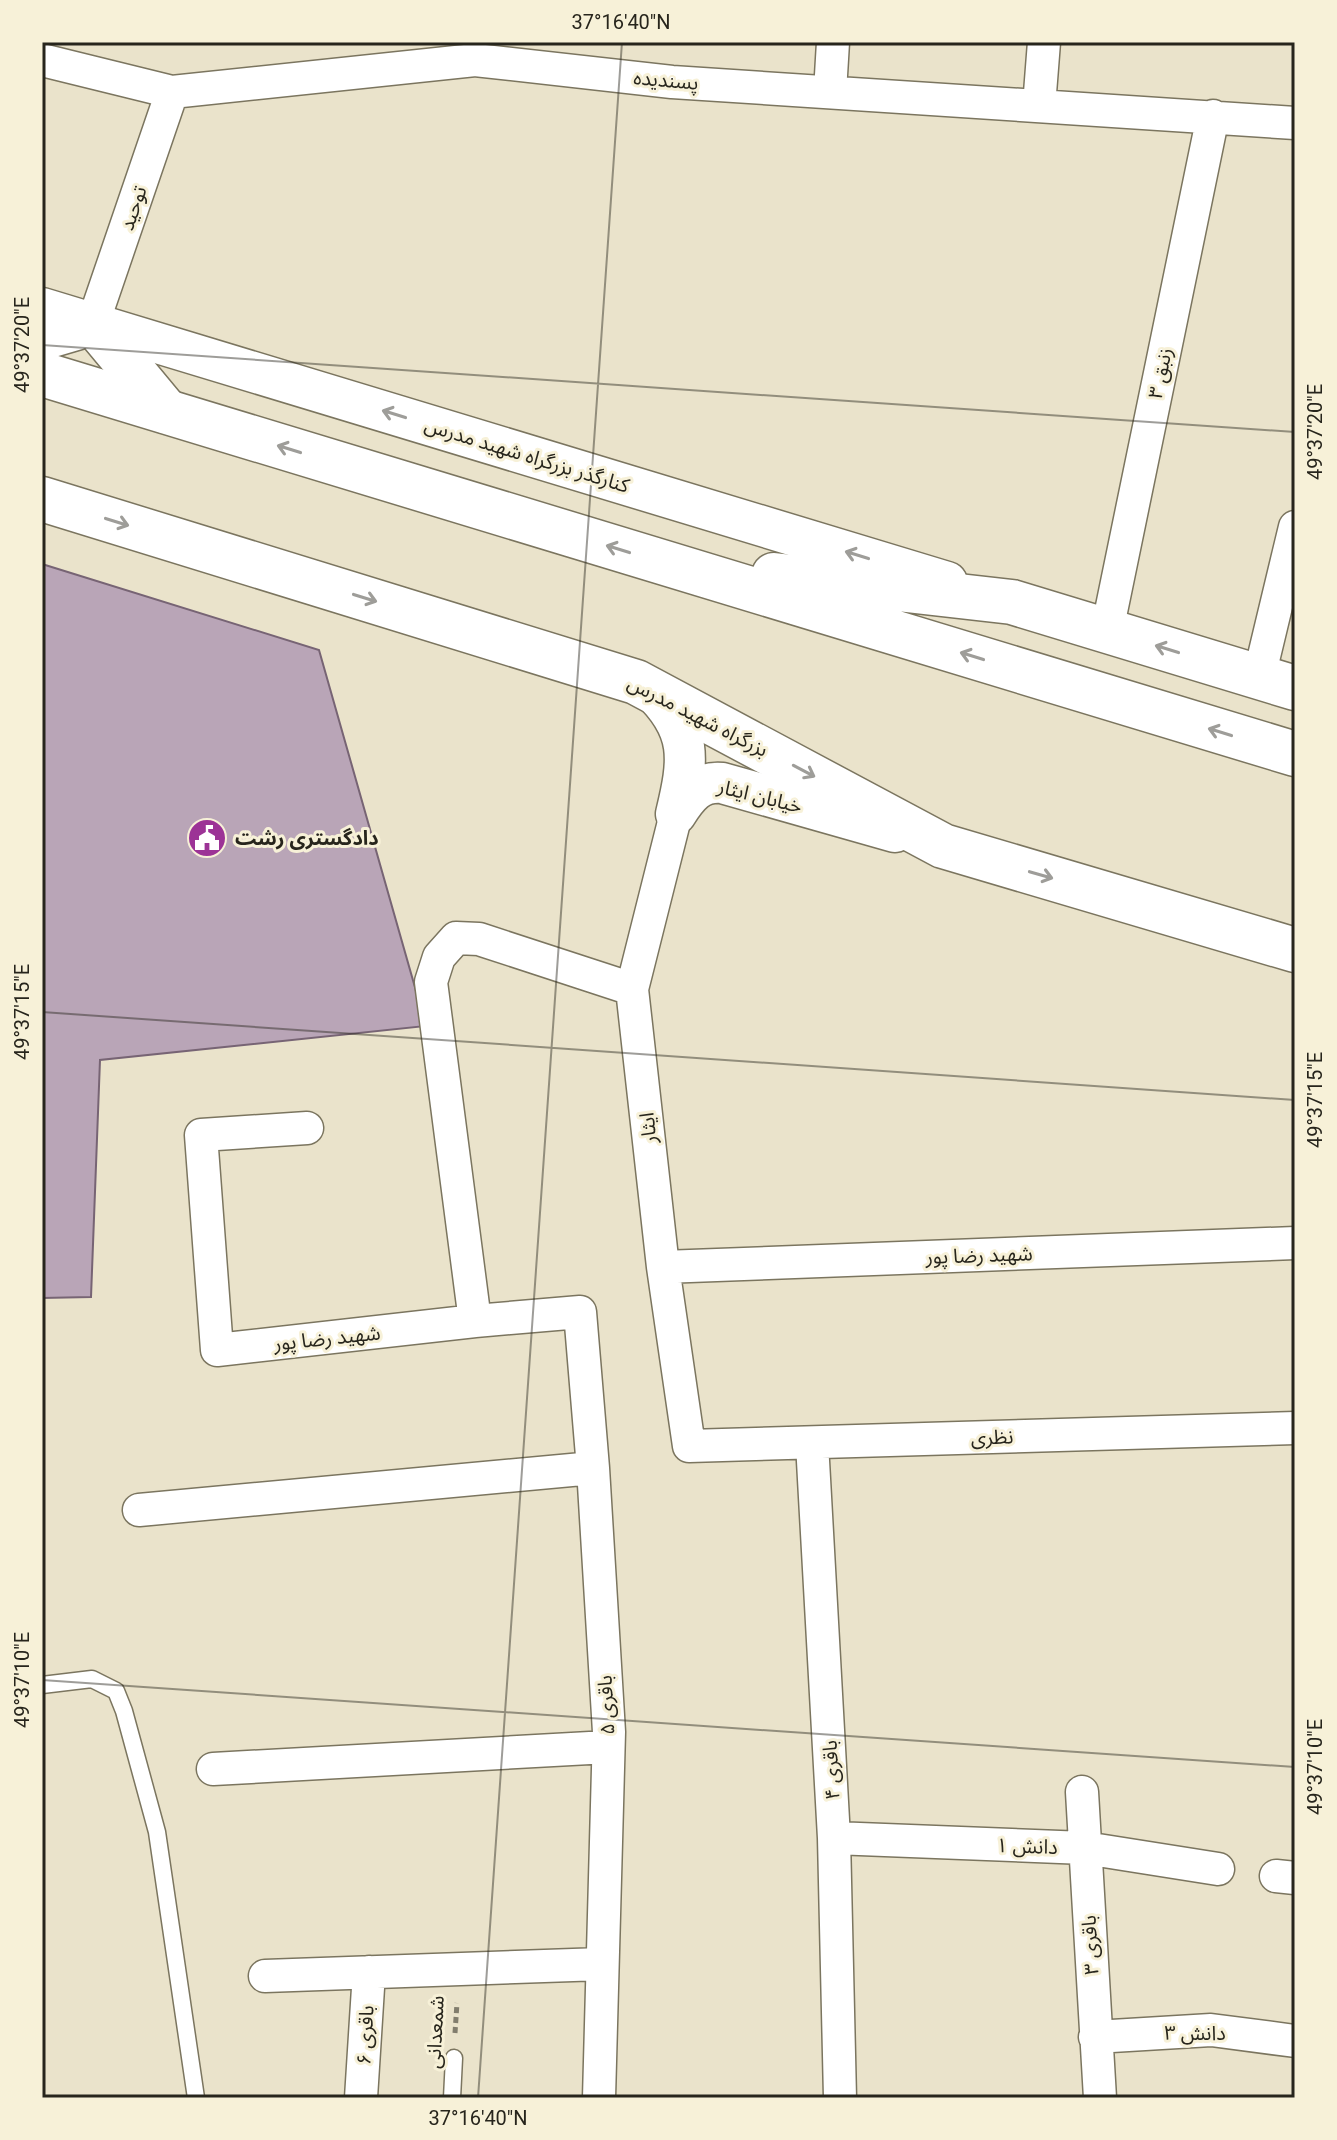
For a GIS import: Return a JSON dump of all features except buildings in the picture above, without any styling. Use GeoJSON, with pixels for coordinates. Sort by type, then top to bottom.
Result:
{"type":"FeatureCollection","features":[{"type":"Feature","properties":{"kind":"main road"},"geometry":{"type":"LineString","coordinates":[[42,338],[93,323],[166,411]]}},
{"type":"Feature","properties":{"kind":"main road"},"geometry":{"type":"LineString","coordinates":[[42,374],[1295,754]]}},
{"type":"Feature","properties":{"kind":"main road","name":"بزرگراه شهید مدرس"},"geometry":{"type":"LineString","coordinates":[[42,499],[621,677],[650,689],[943,846],[1295,950]]}},
{"type":"Feature","properties":{"kind":"main road"},"geometry":{"type":"LineString","coordinates":[[664,562],[1012,602],[1277,682]]}},
{"type":"Feature","properties":{"kind":"street"},"geometry":{"type":"LineString","coordinates":[[830,92],[833,42]]}},
{"type":"Feature","properties":{"kind":"street"},"geometry":{"type":"LineString","coordinates":[[1039,106],[1044,42]]}},
{"type":"Feature","properties":{"kind":"street","name":"پسندیده"},"geometry":{"type":"LineString","coordinates":[[42,60],[172,92],[474,51],[672,82],[1295,123]]}},
{"type":"Feature","properties":{"kind":"street","name":"توحید"},"geometry":{"type":"LineString","coordinates":[[93,323],[172,92]]}},
{"type":"Feature","properties":{"kind":"street","name":"زنبق ۳"},"geometry":{"type":"LineString","coordinates":[[1107,631],[1213,116]]}},
{"type":"Feature","properties":{"kind":"street","name":"کنارگذر بزرگراه شهید مدرس"},"geometry":{"type":"LineString","coordinates":[[42,308],[1012,602]]}},
{"type":"Feature","properties":{"kind":"street"},"geometry":{"type":"LineString","coordinates":[[1277,682],[1295,527]]}},
{"type":"Feature","properties":{"kind":"street"},"geometry":{"type":"LineString","coordinates":[[650,689],[670,710],[683,734],[685,779],[676,814]]}},
{"type":"Feature","properties":{"kind":"street","name":"خیابان ایثار"},"geometry":{"type":"LineString","coordinates":[[676,814],[696,789],[704,784],[722,783],[943,846]]}},
{"type":"Feature","properties":{"kind":"street","name":"ایثار"},"geometry":{"type":"LineString","coordinates":[[676,814],[632,989],[663,1267],[689,1446]]}},
{"type":"Feature","properties":{"kind":"street"},"geometry":{"type":"LineString","coordinates":[[475,1321],[431,982],[439,957],[456,938],[479,939],[632,989]]}},
{"type":"Feature","properties":{"kind":"street","name":"شهید رضا پور"},"geometry":{"type":"LineString","coordinates":[[307,1128],[201,1135],[217,1350],[580,1312]]}},
{"type":"Feature","properties":{"kind":"street","name":"شهید رضا پور"},"geometry":{"type":"LineString","coordinates":[[663,1267],[1295,1243]]}},
{"type":"Feature","properties":{"kind":"street","name":"باقری ۵"},"geometry":{"type":"LineString","coordinates":[[580,1312],[593,1468],[608,1747],[599,2098]]}},
{"type":"Feature","properties":{"kind":"street","name":"نظری"},"geometry":{"type":"LineString","coordinates":[[689,1446],[1295,1428]]}},
{"type":"Feature","properties":{"kind":"street","name":"باقری ۴"},"geometry":{"type":"LineString","coordinates":[[812,1443],[834,1838],[840,2098]]}},
{"type":"Feature","properties":{"kind":"street"},"geometry":{"type":"LineString","coordinates":[[139,1510],[593,1468]]}},
{"type":"Feature","properties":{"kind":"street"},"geometry":{"type":"LineString","coordinates":[[213,1769],[608,1747]]}},
{"type":"Feature","properties":{"kind":"street","name":"باقری ۳"},"geometry":{"type":"LineString","coordinates":[[1082,1792],[1100,2098]]}},
{"type":"Feature","properties":{"kind":"street","name":"دانش ۱"},"geometry":{"type":"LineString","coordinates":[[834,1838],[1085,1848],[1218,1869]]}},
{"type":"Feature","properties":{"kind":"street"},"geometry":{"type":"LineString","coordinates":[[265,1976],[602,1964]]}},
{"type":"Feature","properties":{"kind":"street","name":"باقری ۶"},"geometry":{"type":"LineString","coordinates":[[361,2098],[369,1972]]}},
{"type":"Feature","properties":{"kind":"street","name":"دانش ۳"},"geometry":{"type":"LineString","coordinates":[[1095,2037],[1211,2030],[1295,2041]]}},
{"type":"Feature","properties":{"kind":"lane"},"geometry":{"type":"LineString","coordinates":[[42,1685],[92,1679],[116,1691],[124,1711],[157,1832],[196,2098]]}},
{"type":"Feature","properties":{"kind":"lane","name":"شمعدانی"},"geometry":{"type":"LineString","coordinates":[[452,2098],[454,2058]]}},
{"type":"Feature","properties":{"kind":"path","name":"شمعدانی"},"geometry":{"type":"LineString","coordinates":[[454,2058],[459,1969]]}},
{"type":"Feature","properties":{"kind":"place","name":"دادگستری رشت"},"geometry":{"type":"Point","coordinates":[207,838]}}]}
